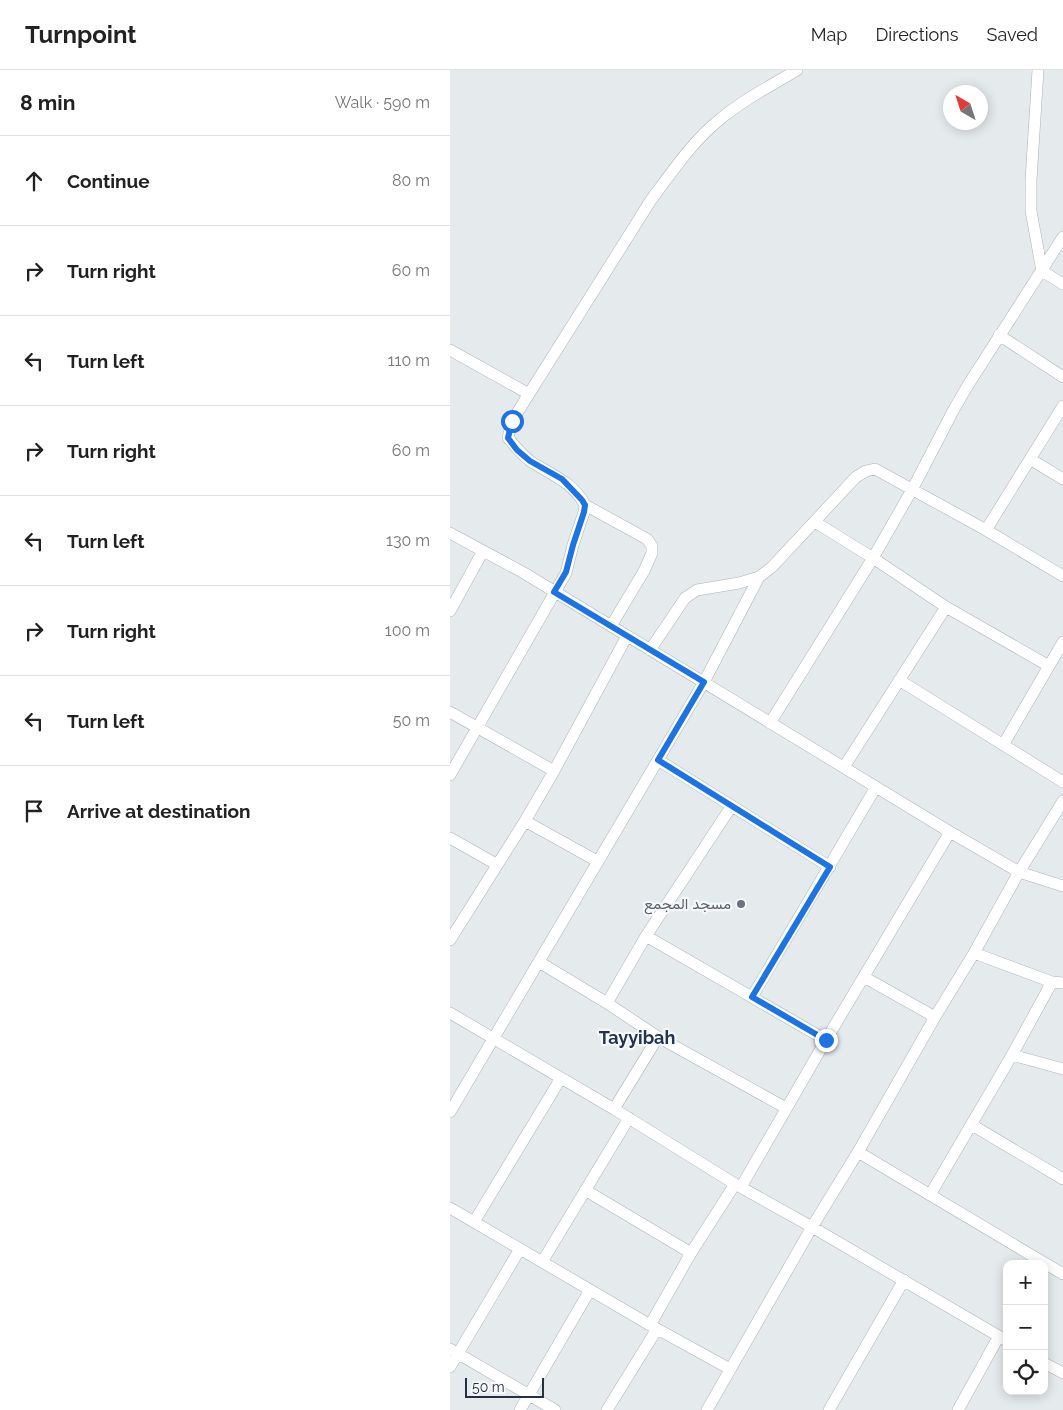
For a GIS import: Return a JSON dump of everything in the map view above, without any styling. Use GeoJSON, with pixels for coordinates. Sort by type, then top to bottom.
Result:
{"type":"FeatureCollection","features":[{"type":"Feature","properties":{"kind":"street"},"geometry":{"type":"LineString","coordinates":[[611,626],[644,571],[652,553],[652,546],[646,539],[585,505],[562,479],[530,461],[517,450],[508,438],[512,421],[651,200],[698,139],[718,120],[744,101],[797,70]]}},
{"type":"Feature","properties":{"kind":"street"},"geometry":{"type":"LineString","coordinates":[[1038,70],[1030,180],[1032,211],[1042,271],[1063,284]]}},
{"type":"Feature","properties":{"kind":"street"},"geometry":{"type":"LineString","coordinates":[[770,723],[873,558],[913,488],[953,410],[1063,237]]}},
{"type":"Feature","properties":{"kind":"street"},"geometry":{"type":"LineString","coordinates":[[999,335],[1063,377]]}},
{"type":"Feature","properties":{"kind":"street"},"geometry":{"type":"LineString","coordinates":[[450,350],[529,394]]}},
{"type":"Feature","properties":{"kind":"street"},"geometry":{"type":"LineString","coordinates":[[986,530],[1063,406]]}},
{"type":"Feature","properties":{"kind":"street"},"geometry":{"type":"LineString","coordinates":[[1030,459],[1063,479]]}},
{"type":"Feature","properties":{"kind":"street"},"geometry":{"type":"LineString","coordinates":[[650,650],[685,598],[697,590],[739,583],[759,577],[772,567],[856,477],[866,471],[875,469],[913,488],[1063,576]]}},
{"type":"Feature","properties":{"kind":"street"},"geometry":{"type":"LineString","coordinates":[[450,775],[566,572],[585,505]]}},
{"type":"Feature","properties":{"kind":"street"},"geometry":{"type":"LineString","coordinates":[[815,522],[946,607],[1049,666]]}},
{"type":"Feature","properties":{"kind":"street"},"geometry":{"type":"LineString","coordinates":[[450,533],[524,572],[770,723],[1019,872],[1063,886]]}},
{"type":"Feature","properties":{"kind":"street"},"geometry":{"type":"LineString","coordinates":[[450,611],[483,551]]}},
{"type":"Feature","properties":{"kind":"street"},"geometry":{"type":"LineString","coordinates":[[450,1112],[704,682],[759,577]]}},
{"type":"Feature","properties":{"kind":"street"},"geometry":{"type":"LineString","coordinates":[[844,767],[946,607]]}},
{"type":"Feature","properties":{"kind":"street"},"geometry":{"type":"LineString","coordinates":[[450,940],[496,864],[525,821],[627,636]]}},
{"type":"Feature","properties":{"kind":"street"},"geometry":{"type":"LineString","coordinates":[[1003,745],[1063,642]]}},
{"type":"Feature","properties":{"kind":"street"},"geometry":{"type":"LineString","coordinates":[[900,680],[1063,782]]}},
{"type":"Feature","properties":{"kind":"street"},"geometry":{"type":"LineString","coordinates":[[450,712],[554,771]]}},
{"type":"Feature","properties":{"kind":"street"},"geometry":{"type":"LineString","coordinates":[[658,760],[830,867]]}},
{"type":"Feature","properties":{"kind":"street"},"geometry":{"type":"LineString","coordinates":[[752,997],[876,787]]}},
{"type":"Feature","properties":{"kind":"street"},"geometry":{"type":"LineString","coordinates":[[706,1410],[974,953],[1019,872],[1063,801]]}},
{"type":"Feature","properties":{"kind":"street"},"geometry":{"type":"LineString","coordinates":[[607,1003],[646,936],[731,807]]}},
{"type":"Feature","properties":{"kind":"street"},"geometry":{"type":"LineString","coordinates":[[525,821],[597,861]]}},
{"type":"Feature","properties":{"kind":"street"},"geometry":{"type":"LineString","coordinates":[[608,1410],[692,1253],[738,1185],[786,1108],[950,832]]}},
{"type":"Feature","properties":{"kind":"street"},"geometry":{"type":"LineString","coordinates":[[450,838],[496,864]]}},
{"type":"Feature","properties":{"kind":"street"},"geometry":{"type":"LineString","coordinates":[[646,936],[826,1040]]}},
{"type":"Feature","properties":{"kind":"street"},"geometry":{"type":"LineString","coordinates":[[930,1195],[1012,1055],[1058,982],[974,953]]}},
{"type":"Feature","properties":{"kind":"street"},"geometry":{"type":"LineString","coordinates":[[539,962],[607,1003],[658,1037],[786,1108]]}},
{"type":"Feature","properties":{"kind":"street"},"geometry":{"type":"LineString","coordinates":[[864,977],[935,1017]]}},
{"type":"Feature","properties":{"kind":"street"},"geometry":{"type":"LineString","coordinates":[[450,1013],[630,1118],[738,1185],[1003,1339],[958,1410]]}},
{"type":"Feature","properties":{"kind":"street"},"geometry":{"type":"LineString","coordinates":[[614,1109],[658,1037]]}},
{"type":"Feature","properties":{"kind":"street"},"geometry":{"type":"LineString","coordinates":[[1012,1055],[1063,1070]]}},
{"type":"Feature","properties":{"kind":"street"},"geometry":{"type":"LineString","coordinates":[[474,1222],[561,1078]]}},
{"type":"Feature","properties":{"kind":"street"},"geometry":{"type":"LineString","coordinates":[[542,1262],[630,1118]]}},
{"type":"Feature","properties":{"kind":"street"},"geometry":{"type":"LineString","coordinates":[[972,1125],[1063,1179]]}},
{"type":"Feature","properties":{"kind":"street"},"geometry":{"type":"LineString","coordinates":[[858,1152],[1063,1274]]}},
{"type":"Feature","properties":{"kind":"street"},"geometry":{"type":"LineString","coordinates":[[585,1190],[692,1253]]}},
{"type":"Feature","properties":{"kind":"street"},"geometry":{"type":"LineString","coordinates":[[451,1210],[653,1327],[730,1369]]}},
{"type":"Feature","properties":{"kind":"street"},"geometry":{"type":"LineString","coordinates":[[450,1367],[454,1352],[520,1249]]}},
{"type":"Feature","properties":{"kind":"street"},"geometry":{"type":"LineString","coordinates":[[829,1410],[904,1280]]}},
{"type":"Feature","properties":{"kind":"street"},"geometry":{"type":"LineString","coordinates":[[520,1410],[590,1290]]}},
{"type":"Feature","properties":{"kind":"street"},"geometry":{"type":"LineString","coordinates":[[454,1352],[554,1410]]}},
{"type":"Feature","properties":{"kind":"street"},"geometry":{"type":"LineString","coordinates":[[1048,1365],[1063,1373]]}},
{"type":"Feature","properties":{"kind":"place","name":"مسجد المجمع"},"geometry":{"type":"Point","coordinates":[741,904]}},
{"type":"Feature","properties":{"kind":"district","name":"Tayyibah"},"geometry":{"type":"Point","coordinates":[637,1038]}},
{"type":"Feature","properties":{"kind":"route"},"geometry":{"type":"LineString","coordinates":[[512,421],[508,438],[517,450],[530,461],[562,479],[585,505],[566,572],[554,592],[704,682],[658,760],[830,867],[752,997],[826,1040]]}}]}
